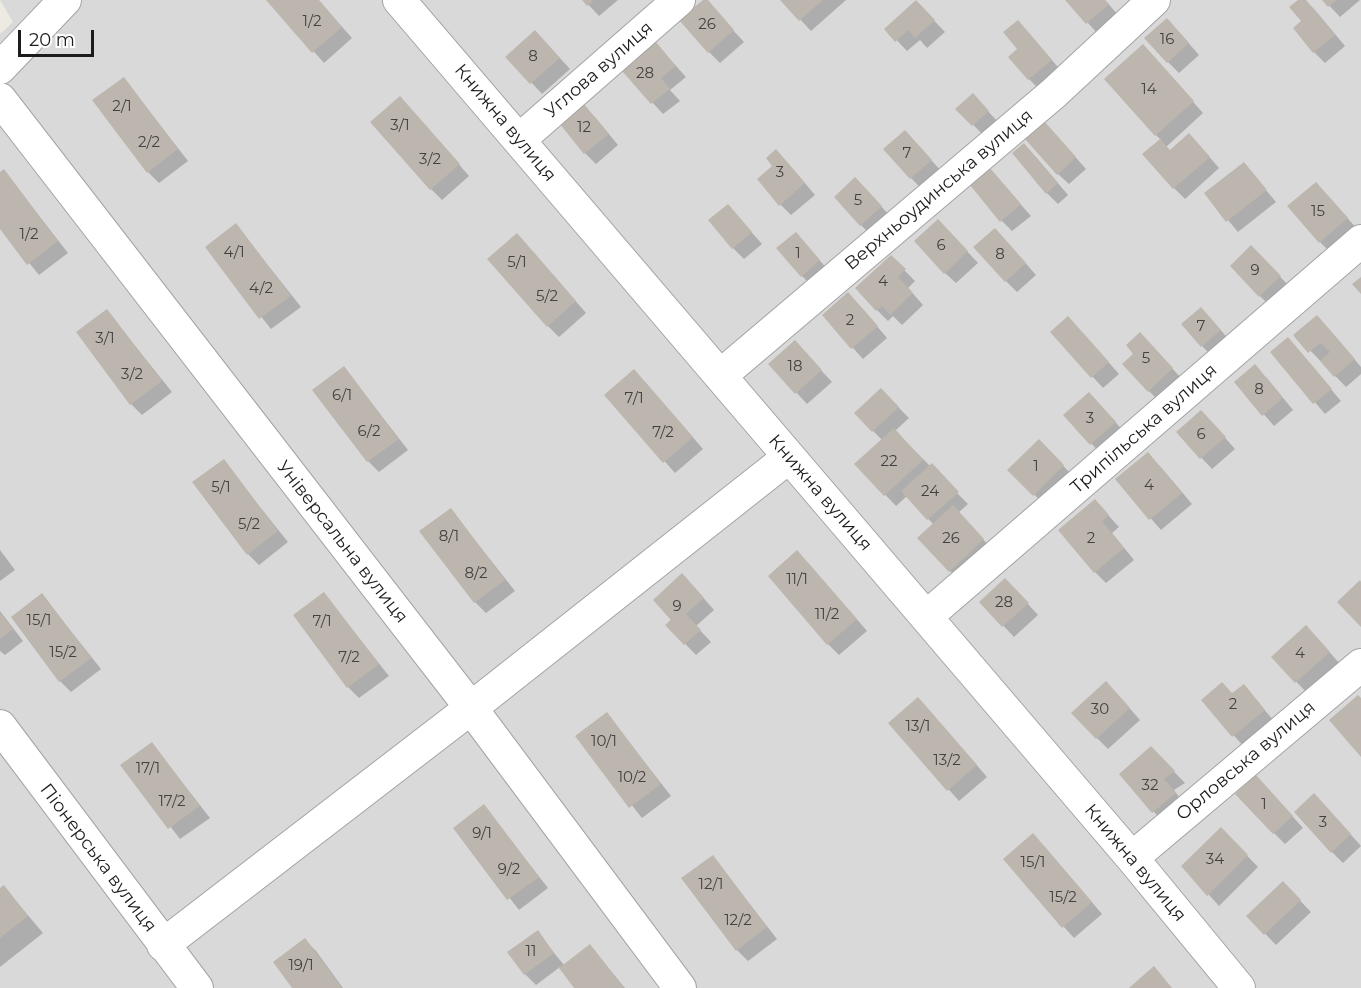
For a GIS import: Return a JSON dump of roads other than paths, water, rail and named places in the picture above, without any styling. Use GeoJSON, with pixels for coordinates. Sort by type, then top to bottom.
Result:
{"type":"FeatureCollection","features":[{"type":"Feature","properties":{"kind":"street"},"geometry":{"type":"LineString","coordinates":[[0,68],[65,0]]}},
{"type":"Feature","properties":{"kind":"street","name":"Книжна вулиця"},"geometry":{"type":"LineString","coordinates":[[399,0],[1132,858],[1239,988]]}},
{"type":"Feature","properties":{"kind":"street","name":"Углова вулиця"},"geometry":{"type":"LineString","coordinates":[[519,140],[679,0]]}},
{"type":"Feature","properties":{"kind":"street","name":"Верхньоудинська вулиця"},"geometry":{"type":"LineString","coordinates":[[720,376],[1054,93],[1154,0]]}},
{"type":"Feature","properties":{"kind":"street","name":"Універсальна вулиця"},"geometry":{"type":"LineString","coordinates":[[0,99],[471,708],[680,988]]}},
{"type":"Feature","properties":{"kind":"street","name":"Трипільська вулиця"},"geometry":{"type":"LineString","coordinates":[[926,617],[1361,241]]}},
{"type":"Feature","properties":{"kind":"street"},"geometry":{"type":"LineString","coordinates":[[163,945],[471,708],[789,457]]}},
{"type":"Feature","properties":{"kind":"street","name":"Орловська вулиця"},"geometry":{"type":"LineString","coordinates":[[1132,858],[1361,665]]}},
{"type":"Feature","properties":{"kind":"street","name":"Піонерська вулиця"},"geometry":{"type":"LineString","coordinates":[[0,726],[197,988]]}}]}
